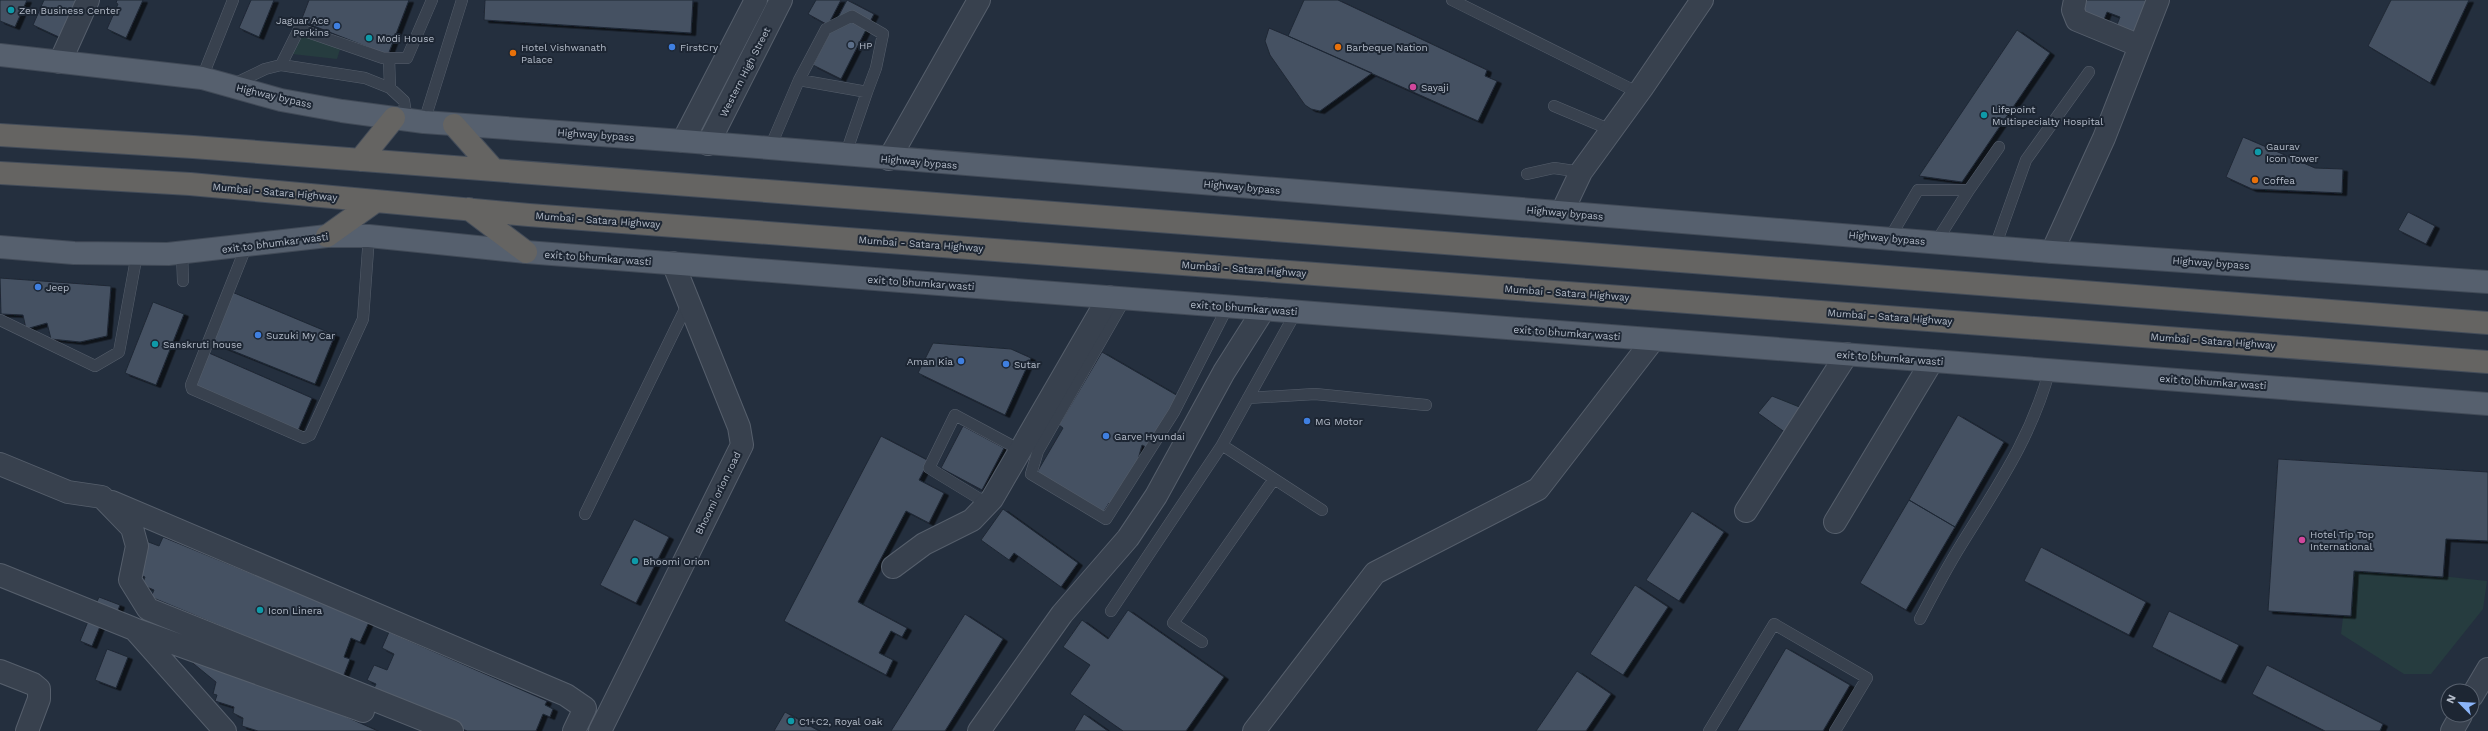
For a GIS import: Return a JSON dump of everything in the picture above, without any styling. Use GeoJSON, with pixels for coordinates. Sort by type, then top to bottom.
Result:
{"type":"FeatureCollection","features":[{"type":"Feature","properties":{"kind":"highway"},"geometry":{"type":"LineString","coordinates":[[360,160],[408,120]]}},
{"type":"Feature","properties":{"kind":"highway"},"geometry":{"type":"LineString","coordinates":[[454,124],[494,170]]}},
{"type":"Feature","properties":{"kind":"highway"},"geometry":{"type":"LineString","coordinates":[[0,136],[494,170],[2488,324]]}},
{"type":"Feature","properties":{"kind":"highway","name":"Mumbai - Satara Highway"},"geometry":{"type":"LineString","coordinates":[[0,173],[190,184],[469,209],[2488,362]]}},
{"type":"Feature","properties":{"kind":"highway"},"geometry":{"type":"LineString","coordinates":[[327,236],[376,201]]}},
{"type":"Feature","properties":{"kind":"highway"},"geometry":{"type":"LineString","coordinates":[[469,209],[526,252]]}},
{"type":"Feature","properties":{"kind":"main road","name":"Highway bypass"},"geometry":{"type":"LineString","coordinates":[[0,54],[202,78],[289,101],[408,120],[2052,252],[2488,282]]}},
{"type":"Feature","properties":{"kind":"main road","name":"exit to bhumkar wasti"},"geometry":{"type":"LineString","coordinates":[[0,247],[74,253],[182,253],[246,247],[327,236],[369,236],[526,252],[2488,404]]}},
{"type":"Feature","properties":{"kind":"street"},"geometry":{"type":"LineString","coordinates":[[60,62],[88,0]]}},
{"type":"Feature","properties":{"kind":"street"},"geometry":{"type":"LineString","coordinates":[[683,141],[756,0]]}},
{"type":"Feature","properties":{"kind":"street","name":"Western High Street"},"geometry":{"type":"LineString","coordinates":[[708,144],[781,0]]}},
{"type":"Feature","properties":{"kind":"street"},"geometry":{"type":"LineString","coordinates":[[889,159],[979,0]]}},
{"type":"Feature","properties":{"kind":"street"},"geometry":{"type":"LineString","coordinates":[[1562,212],[1581,172],[1639,93],[1702,0]]}},
{"type":"Feature","properties":{"kind":"street"},"geometry":{"type":"LineString","coordinates":[[2075,0],[2073,10],[2077,20],[2140,46]]}},
{"type":"Feature","properties":{"kind":"street"},"geometry":{"type":"LineString","coordinates":[[2052,252],[2104,138],[2158,0]]}},
{"type":"Feature","properties":{"kind":"street","name":"Bhoomi orion road"},"geometry":{"type":"LineString","coordinates":[[604,723],[742,445],[739,427],[673,263]]}},
{"type":"Feature","properties":{"kind":"street"},"geometry":{"type":"LineString","coordinates":[[893,567],[924,544],[972,520],[988,504],[1020,450],[1117,298]]}},
{"type":"Feature","properties":{"kind":"street"},"geometry":{"type":"LineString","coordinates":[[979,731],[1062,614],[1128,538],[1156,496],[1224,372],[1264,309]]}},
{"type":"Feature","properties":{"kind":"street"},"geometry":{"type":"LineString","coordinates":[[1254,731],[1375,573],[1538,489],[1653,340]]}},
{"type":"Feature","properties":{"kind":"street"},"geometry":{"type":"LineString","coordinates":[[1746,511],[1847,354]]}},
{"type":"Feature","properties":{"kind":"street"},"geometry":{"type":"LineString","coordinates":[[1836,522],[1932,361]]}},
{"type":"Feature","properties":{"kind":"street"},"geometry":{"type":"LineString","coordinates":[[0,464],[68,492],[102,497],[566,696],[585,708],[574,731]]}},
{"type":"Feature","properties":{"kind":"street"},"geometry":{"type":"LineString","coordinates":[[102,497],[132,528],[137,546],[130,580],[148,609],[452,731]]}},
{"type":"Feature","properties":{"kind":"street"},"geometry":{"type":"LineString","coordinates":[[0,575],[134,629],[416,731]]}},
{"type":"Feature","properties":{"kind":"street"},"geometry":{"type":"LineString","coordinates":[[134,629],[225,731]]}},
{"type":"Feature","properties":{"kind":"street"},"geometry":{"type":"LineString","coordinates":[[0,671],[33,684],[39,689],[39,699],[26,731]]}},
{"type":"Feature","properties":{"kind":"lane"},"geometry":{"type":"LineString","coordinates":[[202,78],[233,0]]}},
{"type":"Feature","properties":{"kind":"lane"},"geometry":{"type":"LineString","coordinates":[[281,65],[299,29],[383,58],[407,58],[432,0]]}},
{"type":"Feature","properties":{"kind":"lane"},"geometry":{"type":"LineString","coordinates":[[408,120],[462,0]]}},
{"type":"Feature","properties":{"kind":"lane"},"geometry":{"type":"LineString","coordinates":[[1452,0],[1639,93]]}},
{"type":"Feature","properties":{"kind":"lane"},"geometry":{"type":"LineString","coordinates":[[769,150],[799,80],[826,29],[837,22],[852,16],[883,34],[876,68],[845,156]]}},
{"type":"Feature","properties":{"kind":"lane"},"geometry":{"type":"LineString","coordinates":[[389,58],[390,88]]}},
{"type":"Feature","properties":{"kind":"lane"},"geometry":{"type":"LineString","coordinates":[[231,86],[265,69],[281,65],[365,78],[390,88],[404,101],[408,120]]}},
{"type":"Feature","properties":{"kind":"lane"},"geometry":{"type":"LineString","coordinates":[[1995,247],[2026,160],[2089,72]]}},
{"type":"Feature","properties":{"kind":"lane"},"geometry":{"type":"LineString","coordinates":[[799,80],[867,92]]}},
{"type":"Feature","properties":{"kind":"lane"},"geometry":{"type":"LineString","coordinates":[[1554,106],[1611,130]]}},
{"type":"Feature","properties":{"kind":"lane"},"geometry":{"type":"LineString","coordinates":[[1936,242],[1969,190],[1999,147]]}},
{"type":"Feature","properties":{"kind":"lane"},"geometry":{"type":"LineString","coordinates":[[1527,174],[1554,168],[1581,172]]}},
{"type":"Feature","properties":{"kind":"lane"},"geometry":{"type":"LineString","coordinates":[[1889,239],[1918,190],[1969,190]]}},
{"type":"Feature","properties":{"kind":"lane"},"geometry":{"type":"LineString","coordinates":[[246,247],[191,385],[192,389],[304,438],[310,435],[363,318],[369,236]]}},
{"type":"Feature","properties":{"kind":"lane"},"geometry":{"type":"LineString","coordinates":[[182,253],[183,281]]}},
{"type":"Feature","properties":{"kind":"lane"},"geometry":{"type":"LineString","coordinates":[[0,320],[95,366],[119,352],[137,254]]}},
{"type":"Feature","properties":{"kind":"lane"},"geometry":{"type":"LineString","coordinates":[[1117,298],[1038,451],[1031,474],[1106,519],[1174,412],[1228,306]]}},
{"type":"Feature","properties":{"kind":"lane"},"geometry":{"type":"LineString","coordinates":[[585,514],[688,303]]}},
{"type":"Feature","properties":{"kind":"lane"},"geometry":{"type":"LineString","coordinates":[[1111,611],[1222,445],[1296,312]]}},
{"type":"Feature","properties":{"kind":"lane"},"geometry":{"type":"LineString","coordinates":[[1920,619],[1961,545],[1998,489],[2042,400],[2050,370]]}},
{"type":"Feature","properties":{"kind":"lane"},"geometry":{"type":"LineString","coordinates":[[1248,398],[1315,394],[1426,405]]}},
{"type":"Feature","properties":{"kind":"lane"},"geometry":{"type":"LineString","coordinates":[[988,504],[929,468],[955,415],[1020,450]]}},
{"type":"Feature","properties":{"kind":"lane"},"geometry":{"type":"LineString","coordinates":[[1222,445],[1322,510]]}},
{"type":"Feature","properties":{"kind":"lane"},"geometry":{"type":"LineString","coordinates":[[1202,642],[1172,623],[1274,479]]}},
{"type":"Feature","properties":{"kind":"lane"},"geometry":{"type":"LineString","coordinates":[[1709,731],[1774,624],[1867,678],[1835,731]]}},
{"type":"Feature","properties":{"kind":"green space"},"geometry":{"type":"Polygon","coordinates":[[[301,31],[341,46],[337,59],[292,54],[301,31]]]}},
{"type":"Feature","properties":{"kind":"green space"},"geometry":{"type":"Polygon","coordinates":[[[2349,566],[2487,581],[2483,609],[2431,674],[2404,674],[2341,634],[2349,566]]]}},
{"type":"Feature","properties":{"kind":"building","name":"Zen Business Center"},"geometry":{"type":"Polygon","coordinates":[[[0,0],[27,0],[15,27],[0,21],[0,0]]]}},
{"type":"Feature","properties":{"kind":"building"},"geometry":{"type":"Polygon","coordinates":[[[44,0],[79,0],[61,38],[33,25],[44,0]]]}},
{"type":"Feature","properties":{"kind":"building"},"geometry":{"type":"Polygon","coordinates":[[[117,0],[143,0],[126,38],[107,29],[118,4],[116,3],[117,0]]]}},
{"type":"Feature","properties":{"kind":"building"},"geometry":{"type":"Polygon","coordinates":[[[251,0],[274,0],[259,37],[239,28],[251,0]]]}},
{"type":"Feature","properties":{"kind":"building","name":"Modi House"},"geometry":{"type":"Polygon","coordinates":[[[309,0],[409,0],[388,55],[301,21],[309,0]]]}},
{"type":"Feature","properties":{"kind":"building"},"geometry":{"type":"Polygon","coordinates":[[[485,0],[693,0],[691,33],[484,20],[485,0]]]}},
{"type":"Feature","properties":{"kind":"building"},"geometry":{"type":"Polygon","coordinates":[[[816,0],[841,0],[828,25],[808,14],[816,0]]]}},
{"type":"Feature","properties":{"kind":"building"},"geometry":{"type":"Polygon","coordinates":[[[847,0],[874,14],[841,79],[813,65],[847,0]]]}},
{"type":"Feature","properties":{"kind":"building"},"geometry":{"type":"Polygon","coordinates":[[[1304,0],[1338,0],[1487,70],[1485,76],[1497,81],[1478,121],[1288,36],[1304,0]]]}},
{"type":"Feature","properties":{"kind":"building"},"geometry":{"type":"Polygon","coordinates":[[[2085,0],[2153,0],[2139,36],[2116,27],[2120,17],[2107,12],[2103,22],[2080,14],[2085,0]]]}},
{"type":"Feature","properties":{"kind":"building"},"geometry":{"type":"Polygon","coordinates":[[[2391,0],[2469,0],[2430,83],[2368,46],[2391,0]]]}},
{"type":"Feature","properties":{"kind":"building"},"geometry":{"type":"Polygon","coordinates":[[[1269,28],[1372,73],[1320,111],[1311,109],[1305,105],[1270,55],[1265,41],[1269,28]]]}},
{"type":"Feature","properties":{"kind":"building","name":"Lifepoint Multispecialty Hospital"},"geometry":{"type":"Polygon","coordinates":[[[2017,30],[2050,53],[1962,182],[1919,176],[2017,30]]]}},
{"type":"Feature","properties":{"kind":"building","name":"Gaurav Icon Tower"},"geometry":{"type":"Polygon","coordinates":[[[2243,137],[2315,168],[2343,169],[2342,193],[2252,189],[2226,177],[2243,137]]]}},
{"type":"Feature","properties":{"kind":"building"},"geometry":{"type":"Polygon","coordinates":[[[2408,212],[2435,226],[2426,244],[2398,230],[2408,212]]]}},
{"type":"Feature","properties":{"kind":"building"},"geometry":{"type":"Polygon","coordinates":[[[0,278],[111,286],[107,336],[80,342],[51,339],[47,323],[26,329],[23,315],[1,314],[0,278]]]}},
{"type":"Feature","properties":{"kind":"building"},"geometry":{"type":"Polygon","coordinates":[[[232,292],[335,335],[315,384],[211,342],[232,292]]]}},
{"type":"Feature","properties":{"kind":"building","name":"Sanskruti house"},"geometry":{"type":"Polygon","coordinates":[[[153,302],[184,314],[156,385],[125,373],[153,302]]]}},
{"type":"Feature","properties":{"kind":"building"},"geometry":{"type":"Polygon","coordinates":[[[933,343],[1011,349],[1031,358],[1005,415],[918,373],[933,343]]]}},
{"type":"Feature","properties":{"kind":"building","name":"Garve Hyundai"},"geometry":{"type":"Polygon","coordinates":[[[1102,352],[1178,396],[1148,448],[1142,445],[1137,463],[1113,506],[1109,503],[1103,513],[1036,474],[1063,428],[1059,425],[1102,352]]]}},
{"type":"Feature","properties":{"kind":"building"},"geometry":{"type":"Polygon","coordinates":[[[209,353],[312,398],[297,433],[194,388],[209,353]]]}},
{"type":"Feature","properties":{"kind":"building"},"geometry":{"type":"Polygon","coordinates":[[[1772,396],[1802,408],[1786,433],[1758,413],[1772,396]]]}},
{"type":"Feature","properties":{"kind":"building"},"geometry":{"type":"Polygon","coordinates":[[[1958,415],[2004,442],[1955,527],[1909,500],[1958,415]]]}},
{"type":"Feature","properties":{"kind":"building"},"geometry":{"type":"Polygon","coordinates":[[[963,426],[1004,448],[982,490],[941,468],[963,426]]]}},
{"type":"Feature","properties":{"kind":"building"},"geometry":{"type":"Polygon","coordinates":[[[881,436],[929,461],[919,480],[944,493],[929,523],[906,511],[858,602],[907,628],[902,637],[891,631],[879,653],[893,660],[886,675],[784,621],[881,436]]]}},
{"type":"Feature","properties":{"kind":"building"},"geometry":{"type":"Polygon","coordinates":[[[2278,459],[2488,472],[2488,541],[2446,539],[2443,577],[2354,571],[2351,616],[2268,611],[2278,459]]]}},
{"type":"Feature","properties":{"kind":"building"},"geometry":{"type":"Polygon","coordinates":[[[1909,500],[1955,527],[1906,610],[1860,583],[1909,500]]]}},
{"type":"Feature","properties":{"kind":"building"},"geometry":{"type":"Polygon","coordinates":[[[1003,509],[1078,563],[1061,587],[1014,553],[1009,560],[981,540],[1003,509]]]}},
{"type":"Feature","properties":{"kind":"building"},"geometry":{"type":"Polygon","coordinates":[[[1692,511],[1724,532],[1679,601],[1646,580],[1692,511]]]}},
{"type":"Feature","properties":{"kind":"building","name":"Bhoomi Orion"},"geometry":{"type":"Polygon","coordinates":[[[634,519],[669,537],[636,603],[600,585],[634,519]]]}},
{"type":"Feature","properties":{"kind":"building","name":"Icon Linera"},"geometry":{"type":"Polygon","coordinates":[[[163,537],[369,622],[360,642],[351,638],[344,657],[350,659],[343,677],[151,597],[154,590],[142,585],[145,577],[133,572],[146,541],[159,546],[163,537]]]}},
{"type":"Feature","properties":{"kind":"building"},"geometry":{"type":"Polygon","coordinates":[[[2041,547],[2146,602],[2129,635],[2024,581],[2041,547]]]}},
{"type":"Feature","properties":{"kind":"building"},"geometry":{"type":"Polygon","coordinates":[[[1635,585],[1668,607],[1623,675],[1590,654],[1635,585]]]}},
{"type":"Feature","properties":{"kind":"building"},"geometry":{"type":"Polygon","coordinates":[[[99,597],[120,605],[116,615],[95,606],[99,597]]]}},
{"type":"Feature","properties":{"kind":"building"},"geometry":{"type":"Polygon","coordinates":[[[1128,610],[1224,677],[1186,731],[1123,731],[1070,694],[1090,665],[1063,647],[1082,620],[1108,639],[1128,610]]]}},
{"type":"Feature","properties":{"kind":"building"},"geometry":{"type":"Polygon","coordinates":[[[2169,611],[2239,645],[2221,681],[2152,647],[2169,611]]]}},
{"type":"Feature","properties":{"kind":"building"},"geometry":{"type":"Polygon","coordinates":[[[965,614],[1003,639],[945,731],[891,731],[965,614]]]}},
{"type":"Feature","properties":{"kind":"building"},"geometry":{"type":"Polygon","coordinates":[[[89,619],[101,624],[92,646],[80,641],[89,619]]]}},
{"type":"Feature","properties":{"kind":"building"},"geometry":{"type":"Polygon","coordinates":[[[389,632],[547,701],[545,705],[553,709],[550,717],[543,714],[536,731],[467,731],[373,690],[376,684],[367,680],[374,665],[387,670],[394,654],[382,648],[389,632]]]}},
{"type":"Feature","properties":{"kind":"building"},"geometry":{"type":"Polygon","coordinates":[[[1786,648],[1850,685],[1823,731],[1737,731],[1786,648]]]}},
{"type":"Feature","properties":{"kind":"building"},"geometry":{"type":"Polygon","coordinates":[[[107,649],[128,657],[116,688],[95,680],[107,649]]]}},
{"type":"Feature","properties":{"kind":"building"},"geometry":{"type":"Polygon","coordinates":[[[189,660],[331,710],[378,731],[258,731],[242,726],[243,718],[233,713],[234,707],[215,701],[217,695],[213,694],[216,682],[189,660]]]}},
{"type":"Feature","properties":{"kind":"building"},"geometry":{"type":"Polygon","coordinates":[[[2267,665],[2383,724],[2380,731],[2325,731],[2252,694],[2267,665]]]}},
{"type":"Feature","properties":{"kind":"building"},"geometry":{"type":"Polygon","coordinates":[[[1577,671],[1611,694],[1586,731],[1536,731],[1577,671]]]}},
{"type":"Feature","properties":{"kind":"building","name":"C1+C2, Royal Oak"},"geometry":{"type":"Polygon","coordinates":[[[785,712],[819,731],[774,731],[785,712]]]}},
{"type":"Feature","properties":{"kind":"building"},"geometry":{"type":"Polygon","coordinates":[[[1084,714],[1108,731],[1074,731],[1084,714]]]}},
{"type":"Feature","properties":{"kind":"place","name":"Zen Business Center"},"geometry":{"type":"Point","coordinates":[11,10]}},
{"type":"Feature","properties":{"kind":"place","name":"Jaguar Ace Perkins"},"geometry":{"type":"Point","coordinates":[337,26]}},
{"type":"Feature","properties":{"kind":"place","name":"Modi House"},"geometry":{"type":"Point","coordinates":[369,38]}},
{"type":"Feature","properties":{"kind":"place","name":"HP"},"geometry":{"type":"Point","coordinates":[851,45]}},
{"type":"Feature","properties":{"kind":"place","name":"FirstCry"},"geometry":{"type":"Point","coordinates":[672,47]}},
{"type":"Feature","properties":{"kind":"place","name":"Barbeque Nation"},"geometry":{"type":"Point","coordinates":[1338,47]}},
{"type":"Feature","properties":{"kind":"place","name":"Hotel Vishwanath Palace"},"geometry":{"type":"Point","coordinates":[513,53]}},
{"type":"Feature","properties":{"kind":"place","name":"Sayaji"},"geometry":{"type":"Point","coordinates":[1413,87]}},
{"type":"Feature","properties":{"kind":"place","name":"Lifepoint Multispecialty Hospital"},"geometry":{"type":"Point","coordinates":[1984,115]}},
{"type":"Feature","properties":{"kind":"place","name":"Gaurav Icon Tower"},"geometry":{"type":"Point","coordinates":[2258,152]}},
{"type":"Feature","properties":{"kind":"place","name":"Coffea"},"geometry":{"type":"Point","coordinates":[2255,180]}},
{"type":"Feature","properties":{"kind":"place","name":"Jeep"},"geometry":{"type":"Point","coordinates":[38,287]}},
{"type":"Feature","properties":{"kind":"place","name":"Suzuki My Car"},"geometry":{"type":"Point","coordinates":[258,335]}},
{"type":"Feature","properties":{"kind":"place","name":"Sanskruti house"},"geometry":{"type":"Point","coordinates":[155,344]}},
{"type":"Feature","properties":{"kind":"place","name":"Aman Kia"},"geometry":{"type":"Point","coordinates":[961,361]}},
{"type":"Feature","properties":{"kind":"place","name":"Sutar"},"geometry":{"type":"Point","coordinates":[1006,364]}},
{"type":"Feature","properties":{"kind":"place","name":"MG Motor"},"geometry":{"type":"Point","coordinates":[1307,421]}},
{"type":"Feature","properties":{"kind":"place","name":"Garve Hyundai"},"geometry":{"type":"Point","coordinates":[1106,436]}},
{"type":"Feature","properties":{"kind":"place","name":"Hotel Tip Top International"},"geometry":{"type":"Point","coordinates":[2302,540]}},
{"type":"Feature","properties":{"kind":"place","name":"Bhoomi Orion"},"geometry":{"type":"Point","coordinates":[635,561]}},
{"type":"Feature","properties":{"kind":"place","name":"Icon Linera"},"geometry":{"type":"Point","coordinates":[260,610]}},
{"type":"Feature","properties":{"kind":"place","name":"C1+C2, Royal Oak"},"geometry":{"type":"Point","coordinates":[791,721]}}]}
